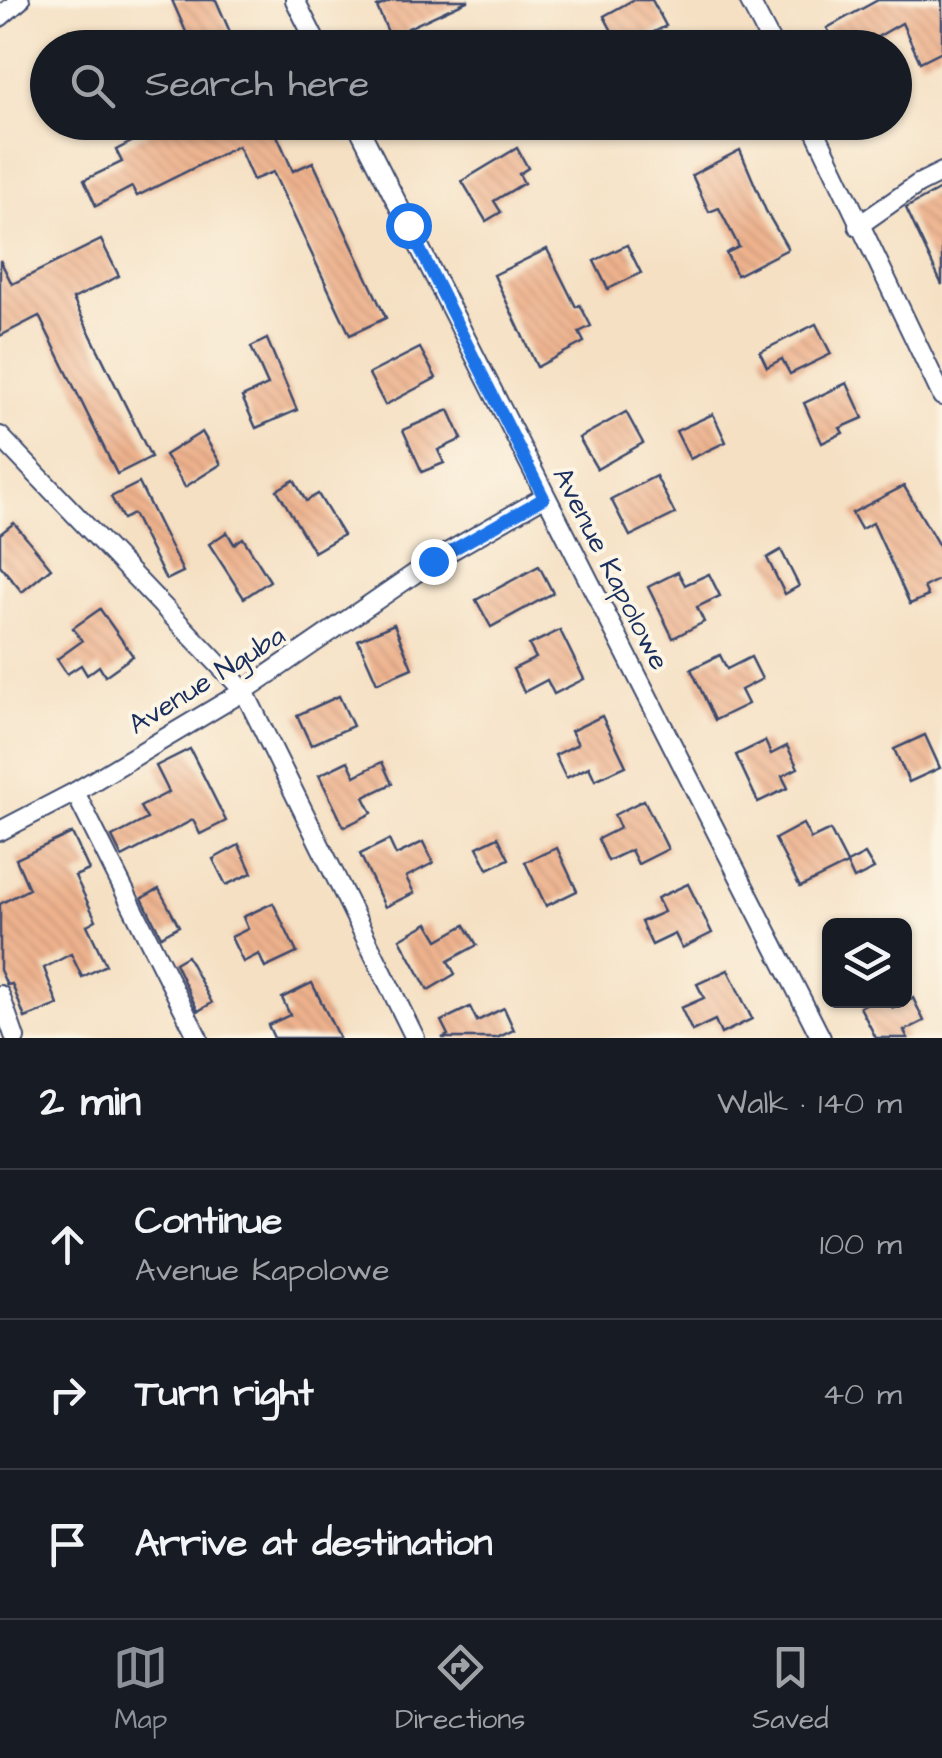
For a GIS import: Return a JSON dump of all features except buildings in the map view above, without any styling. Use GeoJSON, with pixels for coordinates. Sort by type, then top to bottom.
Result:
{"type":"FeatureCollection","features":[{"type":"Feature","properties":{"kind":"street"},"geometry":{"type":"LineString","coordinates":[[0,17],[20,0]]}},
{"type":"Feature","properties":{"kind":"street"},"geometry":{"type":"LineString","coordinates":[[295,0],[310,30]]}},
{"type":"Feature","properties":{"kind":"street"},"geometry":{"type":"LineString","coordinates":[[749,0],[765,30]]}},
{"type":"Feature","properties":{"kind":"street","name":"Avenue Kapolowe"},"geometry":{"type":"LineString","coordinates":[[365,140],[820,1038]]}},
{"type":"Feature","properties":{"kind":"street"},"geometry":{"type":"LineString","coordinates":[[819,140],[942,396]]}},
{"type":"Feature","properties":{"kind":"street"},"geometry":{"type":"LineString","coordinates":[[858,226],[942,172]]}},
{"type":"Feature","properties":{"kind":"street"},"geometry":{"type":"LineString","coordinates":[[0,436],[244,692],[415,1038]]}},
{"type":"Feature","properties":{"kind":"street","name":"Avenue Nguba"},"geometry":{"type":"LineString","coordinates":[[0,831],[75,792],[244,692],[433,561],[544,498]]}},
{"type":"Feature","properties":{"kind":"street"},"geometry":{"type":"LineString","coordinates":[[75,792],[198,1038]]}},
{"type":"Feature","properties":{"kind":"street"},"geometry":{"type":"LineString","coordinates":[[0,996],[15,1038]]}},
{"type":"Feature","properties":{"kind":"route"},"geometry":{"type":"LineString","coordinates":[[408,225],[544,498],[433,561]]}}]}
